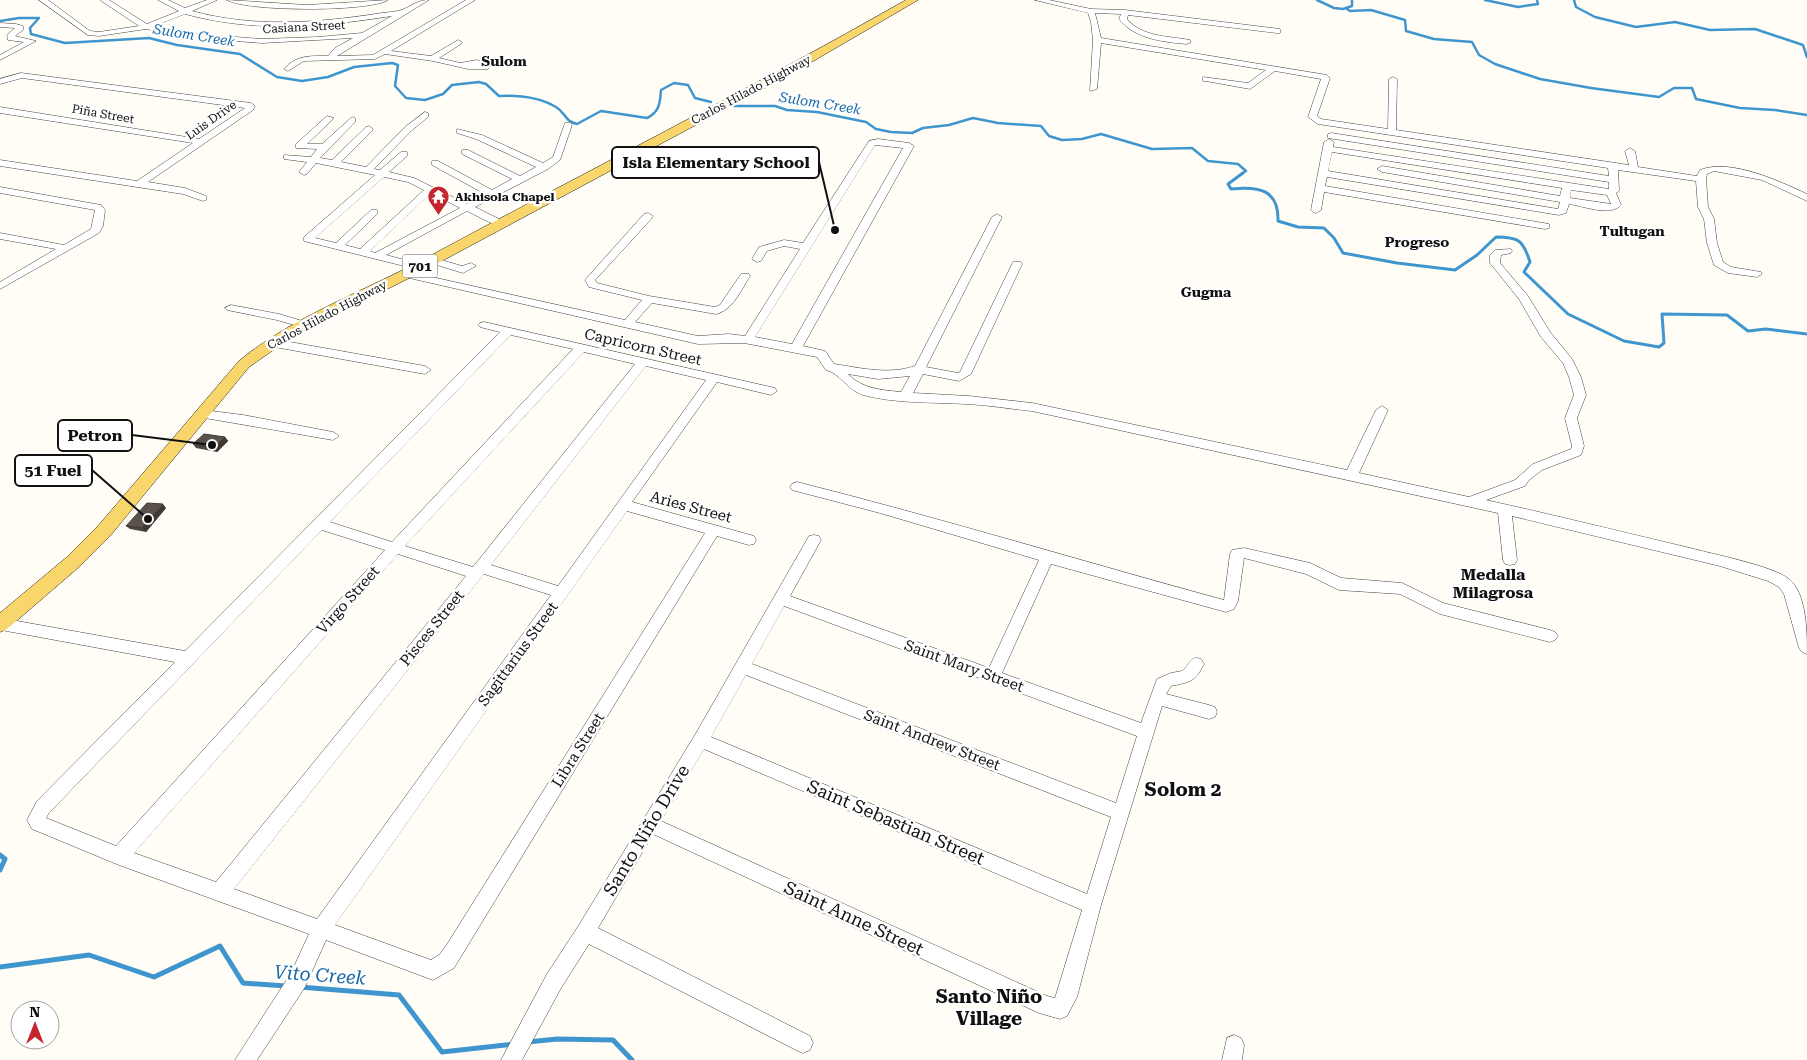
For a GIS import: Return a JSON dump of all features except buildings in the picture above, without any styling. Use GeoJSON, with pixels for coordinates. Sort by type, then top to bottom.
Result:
{"type":"FeatureCollection","features":[{"type":"Feature","properties":{"kind":"main road","name":"Carlos Hilado Highway"},"geometry":{"type":"LineString","coordinates":[[0,624],[73,562],[104,531],[244,364],[273,343],[787,72],[912,0]]}},
{"type":"Feature","properties":{"kind":"street"},"geometry":{"type":"LineString","coordinates":[[43,0],[88,33],[99,34],[146,27],[212,0]]}},
{"type":"Feature","properties":{"kind":"street","name":"Casiana Street"},"geometry":{"type":"LineString","coordinates":[[104,0],[146,27],[222,39],[262,41],[318,40],[364,35]]}},
{"type":"Feature","properties":{"kind":"street"},"geometry":{"type":"LineString","coordinates":[[162,0],[185,12],[220,19],[280,24],[342,22],[403,12]]}},
{"type":"Feature","properties":{"kind":"street"},"geometry":{"type":"LineString","coordinates":[[232,0],[277,7],[316,8],[384,0]]}},
{"type":"Feature","properties":{"kind":"street"},"geometry":{"type":"LineString","coordinates":[[331,57],[338,50],[424,0]]}},
{"type":"Feature","properties":{"kind":"street"},"geometry":{"type":"LineString","coordinates":[[288,69],[300,60],[331,57],[369,58],[385,52],[471,0]]}},
{"type":"Feature","properties":{"kind":"street"},"geometry":{"type":"LineString","coordinates":[[1039,0],[1091,11],[1125,12],[1191,32]]}},
{"type":"Feature","properties":{"kind":"street"},"geometry":{"type":"LineString","coordinates":[[1091,11],[1095,22],[1096,40],[1093,89]]}},
{"type":"Feature","properties":{"kind":"street"},"geometry":{"type":"LineString","coordinates":[[1125,12],[1123,18],[1126,24],[1151,36],[1234,25],[1277,31]]}},
{"type":"Feature","properties":{"kind":"street"},"geometry":{"type":"LineString","coordinates":[[0,25],[20,28],[11,35],[11,38],[32,41],[0,58]]}},
{"type":"Feature","properties":{"kind":"street"},"geometry":{"type":"LineString","coordinates":[[1186,55],[1191,32]]}},
{"type":"Feature","properties":{"kind":"street"},"geometry":{"type":"LineString","coordinates":[[1096,40],[1326,78],[1312,117],[1318,121],[1700,179]]}},
{"type":"Feature","properties":{"kind":"street"},"geometry":{"type":"LineString","coordinates":[[432,59],[458,42]]}},
{"type":"Feature","properties":{"kind":"street"},"geometry":{"type":"LineString","coordinates":[[0,47],[18,49]]}},
{"type":"Feature","properties":{"kind":"street"},"geometry":{"type":"LineString","coordinates":[[385,52],[461,65]]}},
{"type":"Feature","properties":{"kind":"street"},"geometry":{"type":"LineString","coordinates":[[1206,79],[1250,86],[1274,68]]}},
{"type":"Feature","properties":{"kind":"street","name":"Luis Drive"},"geometry":{"type":"LineString","coordinates":[[0,82],[21,75],[251,106],[202,142],[139,184]]}},
{"type":"Feature","properties":{"kind":"street"},"geometry":{"type":"LineString","coordinates":[[1392,132],[1393,79]]}},
{"type":"Feature","properties":{"kind":"street","name":"Piña Street"},"geometry":{"type":"LineString","coordinates":[[0,110],[202,142]]}},
{"type":"Feature","properties":{"kind":"street"},"geometry":{"type":"LineString","coordinates":[[367,171],[404,133],[425,115]]}},
{"type":"Feature","properties":{"kind":"street"},"geometry":{"type":"LineString","coordinates":[[324,147],[299,146],[330,118]]}},
{"type":"Feature","properties":{"kind":"street"},"geometry":{"type":"LineString","coordinates":[[304,172],[324,147],[352,120]]}},
{"type":"Feature","properties":{"kind":"street"},"geometry":{"type":"LineString","coordinates":[[1316,210],[1322,173],[1334,124]]}},
{"type":"Feature","properties":{"kind":"street"},"geometry":{"type":"LineString","coordinates":[[377,256],[544,167],[557,158],[568,126]]}},
{"type":"Feature","properties":{"kind":"street"},"geometry":{"type":"LineString","coordinates":[[334,163],[369,129]]}},
{"type":"Feature","properties":{"kind":"street"},"geometry":{"type":"LineString","coordinates":[[460,131],[480,137],[544,167]]}},
{"type":"Feature","properties":{"kind":"street"},"geometry":{"type":"LineString","coordinates":[[1331,136],[1614,180]]}},
{"type":"Feature","properties":{"kind":"street"},"geometry":{"type":"LineString","coordinates":[[748,340],[872,143],[909,146],[796,348]]}},
{"type":"Feature","properties":{"kind":"street"},"geometry":{"type":"LineString","coordinates":[[1469,143],[1477,215]]}},
{"type":"Feature","properties":{"kind":"street"},"geometry":{"type":"LineString","coordinates":[[1328,149],[1611,192]]}},
{"type":"Feature","properties":{"kind":"street"},"geometry":{"type":"LineString","coordinates":[[1630,151],[1634,169]]}},
{"type":"Feature","properties":{"kind":"street"},"geometry":{"type":"LineString","coordinates":[[465,152],[521,180]]}},
{"type":"Feature","properties":{"kind":"street"},"geometry":{"type":"LineString","coordinates":[[404,154],[308,238],[377,256],[463,270],[471,266]]}},
{"type":"Feature","properties":{"kind":"street"},"geometry":{"type":"LineString","coordinates":[[287,157],[334,163],[408,179],[499,223]]}},
{"type":"Feature","properties":{"kind":"street"},"geometry":{"type":"LineString","coordinates":[[0,163],[185,191],[203,198]]}},
{"type":"Feature","properties":{"kind":"street"},"geometry":{"type":"LineString","coordinates":[[435,163],[494,195]]}},
{"type":"Feature","properties":{"kind":"street"},"geometry":{"type":"LineString","coordinates":[[1382,169],[1564,201],[1614,207],[1611,192],[1614,191],[1613,166]]}},
{"type":"Feature","properties":{"kind":"street"},"geometry":{"type":"LineString","coordinates":[[1756,274],[1728,270],[1718,263],[1712,243],[1709,218],[1703,206],[1700,179],[1703,172],[1709,169],[1740,173],[1775,182],[1807,198]]}},
{"type":"Feature","properties":{"kind":"street"},"geometry":{"type":"LineString","coordinates":[[1322,173],[1559,212],[1563,211],[1567,186]]}},
{"type":"Feature","properties":{"kind":"street"},"geometry":{"type":"LineString","coordinates":[[1319,188],[1545,226]]}},
{"type":"Feature","properties":{"kind":"street"},"geometry":{"type":"LineString","coordinates":[[362,253],[430,189]]}},
{"type":"Feature","properties":{"kind":"street"},"geometry":{"type":"LineString","coordinates":[[0,190],[99,208],[98,226],[95,230],[0,286]]}},
{"type":"Feature","properties":{"kind":"street"},"geometry":{"type":"LineString","coordinates":[[336,246],[374,212]]}},
{"type":"Feature","properties":{"kind":"street"},"geometry":{"type":"LineString","coordinates":[[648,216],[590,280],[593,285],[649,299],[720,310],[745,276]]}},
{"type":"Feature","properties":{"kind":"street"},"geometry":{"type":"LineString","coordinates":[[905,397],[997,217]]}},
{"type":"Feature","properties":{"kind":"street"},"geometry":{"type":"LineString","coordinates":[[0,236],[65,248]]}},
{"type":"Feature","properties":{"kind":"street"},"geometry":{"type":"LineString","coordinates":[[757,259],[763,250],[777,244],[807,247]]}},
{"type":"Feature","properties":{"kind":"street"},"geometry":{"type":"LineString","coordinates":[[1470,502],[1520,483],[1532,469],[1576,452],[1578,446],[1571,418],[1580,395],[1575,377],[1568,362],[1544,334],[1524,298],[1495,264],[1494,258],[1496,254],[1501,251],[1507,251]]}},
{"type":"Feature","properties":{"kind":"street"},"geometry":{"type":"LineString","coordinates":[[404,274],[705,341],[726,337],[796,348],[821,354],[830,367],[878,375],[895,375],[919,369],[955,377],[964,376],[1017,264]]}},
{"type":"Feature","properties":{"kind":"street"},"geometry":{"type":"LineString","coordinates":[[628,323],[649,299]]}},
{"type":"Feature","properties":{"kind":"street"},"geometry":{"type":"LineString","coordinates":[[232,308],[271,315],[305,325]]}},
{"type":"Feature","properties":{"kind":"street","name":"Capricorn Street"},"geometry":{"type":"LineString","coordinates":[[484,325],[771,391]]}},
{"type":"Feature","properties":{"kind":"street"},"geometry":{"type":"LineString","coordinates":[[322,928],[119,856],[38,823],[36,820],[37,816],[188,658],[508,331]]}},
{"type":"Feature","properties":{"kind":"street"},"geometry":{"type":"LineString","coordinates":[[273,343],[425,370]]}},
{"type":"Feature","properties":{"kind":"street","name":"Virgo Street"},"geometry":{"type":"LineString","coordinates":[[119,856],[394,549],[581,348]]}},
{"type":"Feature","properties":{"kind":"street","name":"Pisces Street"},"geometry":{"type":"LineString","coordinates":[[219,893],[643,362]]}},
{"type":"Feature","properties":{"kind":"street"},"geometry":{"type":"LineString","coordinates":[[836,368],[855,386],[865,391],[905,397],[969,400],[1032,408],[1504,509],[1720,561],[1773,577],[1784,583],[1791,592],[1807,648]]}},
{"type":"Feature","properties":{"kind":"street","name":"Sagittarius Street"},"geometry":{"type":"LineString","coordinates":[[245,1060],[293,987],[322,928],[713,379]]}},
{"type":"Feature","properties":{"kind":"street"},"geometry":{"type":"LineString","coordinates":[[1351,476],[1382,410]]}},
{"type":"Feature","properties":{"kind":"street"},"geometry":{"type":"LineString","coordinates":[[203,414],[243,419],[333,436]]}},
{"type":"Feature","properties":{"kind":"street"},"geometry":{"type":"LineString","coordinates":[[797,487],[880,508],[1047,557],[1226,606],[1231,601],[1237,554],[1244,553],[1310,569],[1339,584],[1402,589],[1440,608],[1550,636]]}},
{"type":"Feature","properties":{"kind":"street","name":"Aries Street"},"geometry":{"type":"LineString","coordinates":[[624,505],[750,540]]}},
{"type":"Feature","properties":{"kind":"street"},"geometry":{"type":"LineString","coordinates":[[1504,509],[1510,560]]}},
{"type":"Feature","properties":{"kind":"street"},"geometry":{"type":"LineString","coordinates":[[320,524],[394,549],[562,593]]}},
{"type":"Feature","properties":{"kind":"street","name":"Libra Street"},"geometry":{"type":"LineString","coordinates":[[322,928],[421,967],[433,970],[446,961],[453,953],[714,529]]}},
{"type":"Feature","properties":{"kind":"street","name":"Santo Niño Drive"},"geometry":{"type":"LineString","coordinates":[[517,1049],[554,980],[586,932],[648,824],[701,740],[814,540]]}},
{"type":"Feature","properties":{"kind":"street"},"geometry":{"type":"LineString","coordinates":[[993,676],[1047,557]]}},
{"type":"Feature","properties":{"kind":"street","name":"Saint Mary Street"},"geometry":{"type":"LineString","coordinates":[[780,599],[1147,732]]}},
{"type":"Feature","properties":{"kind":"street"},"geometry":{"type":"LineString","coordinates":[[0,624],[188,658]]}},
{"type":"Feature","properties":{"kind":"street"},"geometry":{"type":"LineString","coordinates":[[1092,905],[1162,684],[1166,681],[1189,675],[1196,664]]}},
{"type":"Feature","properties":{"kind":"street","name":"Saint Andrew Street"},"geometry":{"type":"LineString","coordinates":[[742,667],[1121,813]]}},
{"type":"Feature","properties":{"kind":"street"},"geometry":{"type":"LineString","coordinates":[[1157,698],[1209,712]]}},
{"type":"Feature","properties":{"kind":"street","name":"Saint Sebastian Street"},"geometry":{"type":"LineString","coordinates":[[701,740],[1092,905]]}},
{"type":"Feature","properties":{"kind":"street","name":"Saint Anne Street"},"geometry":{"type":"LineString","coordinates":[[648,824],[1046,1006],[1060,1009],[1067,997],[1092,905]]}},
{"type":"Feature","properties":{"kind":"street"},"geometry":{"type":"LineString","coordinates":[[586,932],[803,1043]]}},
{"type":"Feature","properties":{"kind":"waterway"},"geometry":{"type":"LineString","coordinates":[[1317,0],[1334,8],[1343,9],[1352,6],[1352,0]]}},
{"type":"Feature","properties":{"kind":"waterway"},"geometry":{"type":"LineString","coordinates":[[1485,0],[1518,7],[1538,4],[1537,0]]}},
{"type":"Feature","properties":{"kind":"waterway"},"geometry":{"type":"LineString","coordinates":[[1574,0],[1576,7],[1595,17],[1636,27],[1675,22],[1710,30],[1755,29],[1803,45],[1807,57]]}},
{"type":"Feature","properties":{"kind":"waterway"},"geometry":{"type":"LineString","coordinates":[[1347,9],[1350,11],[1371,10],[1405,20],[1406,31],[1434,39],[1472,42],[1479,55],[1495,64],[1540,79],[1659,97],[1674,88],[1692,88],[1696,99],[1740,108],[1775,110],[1807,115]]}},
{"type":"Feature","properties":{"kind":"waterway","name":"Sulom Creek"},"geometry":{"type":"LineString","coordinates":[[0,21],[19,18],[39,18],[30,28],[31,34],[65,43],[149,38],[177,45],[240,54],[277,77],[302,81],[328,77],[354,67],[392,63],[398,65],[395,86],[406,98],[425,100],[443,94],[452,85],[479,82],[486,84],[499,96],[529,97],[543,101],[559,109],[567,119],[577,124],[601,111],[647,118],[657,110],[660,103],[661,90],[674,83],[688,85],[695,98],[711,102]]}},
{"type":"Feature","properties":{"kind":"waterway","name":"Sulom Creek"},"geometry":{"type":"LineString","coordinates":[[734,106],[775,106],[787,110],[817,112],[866,122],[876,129],[891,132],[912,133],[923,128],[949,125],[973,118],[998,123],[1041,126],[1049,136],[1062,140],[1082,139],[1101,134],[1152,149],[1192,148],[1208,161],[1238,164],[1246,171],[1241,174]]}},
{"type":"Feature","properties":{"kind":"waterway","name":"Sulom Creek"},"geometry":{"type":"LineString","coordinates":[[1243,173],[1228,184],[1231,189],[1250,188],[1265,192],[1275,202],[1278,221],[1298,227],[1324,228],[1334,238],[1343,253],[1397,263],[1455,270],[1477,255],[1496,237],[1515,239],[1522,244],[1530,262],[1524,272],[1568,314],[1624,341],[1659,347],[1664,343],[1662,314],[1727,315],[1748,331],[1766,329],[1807,334]]}},
{"type":"Feature","properties":{"kind":"waterway","name":"Vito Creek"},"geometry":{"type":"LineString","coordinates":[[0,855],[5,859],[0,870]]}},
{"type":"Feature","properties":{"kind":"waterway","name":"Vito Creek"},"geometry":{"type":"LineString","coordinates":[[0,967],[89,955],[154,977],[220,946],[243,983],[286,986]]}},
{"type":"Feature","properties":{"kind":"waterway","name":"Vito Creek"},"geometry":{"type":"LineString","coordinates":[[300,987],[399,995],[442,1052],[514,1044]]}},
{"type":"Feature","properties":{"kind":"waterway","name":"Vito Creek"},"geometry":{"type":"LineString","coordinates":[[528,1042],[557,1039],[613,1040],[632,1060]]}},
{"type":"Feature","properties":{"kind":"place","name":"Akhisola Chapel"},"geometry":{"type":"Point","coordinates":[439,216]}},
{"type":"Feature","properties":{"kind":"place","name":"Isla Elementary School"},"geometry":{"type":"Point","coordinates":[835,230]}},
{"type":"Feature","properties":{"kind":"place","name":"Petron"},"geometry":{"type":"Point","coordinates":[212,445]}},
{"type":"Feature","properties":{"kind":"place","name":"51 Fuel"},"geometry":{"type":"Point","coordinates":[148,519]}},
{"type":"Feature","properties":{"kind":"district","name":"Sulom"},"geometry":{"type":"Point","coordinates":[504,61]}},
{"type":"Feature","properties":{"kind":"district","name":"Tultugan"},"geometry":{"type":"Point","coordinates":[1632,231]}},
{"type":"Feature","properties":{"kind":"district","name":"Progreso"},"geometry":{"type":"Point","coordinates":[1417,242]}},
{"type":"Feature","properties":{"kind":"district","name":"Gugma"},"geometry":{"type":"Point","coordinates":[1206,292]}},
{"type":"Feature","properties":{"kind":"district","name":"Medalla Milagrosa"},"geometry":{"type":"Point","coordinates":[1493,583]}},
{"type":"Feature","properties":{"kind":"district","name":"Solom 2"},"geometry":{"type":"Point","coordinates":[1183,789]}},
{"type":"Feature","properties":{"kind":"district","name":"Santo Niño Village"},"geometry":{"type":"Point","coordinates":[989,1007]}}]}
